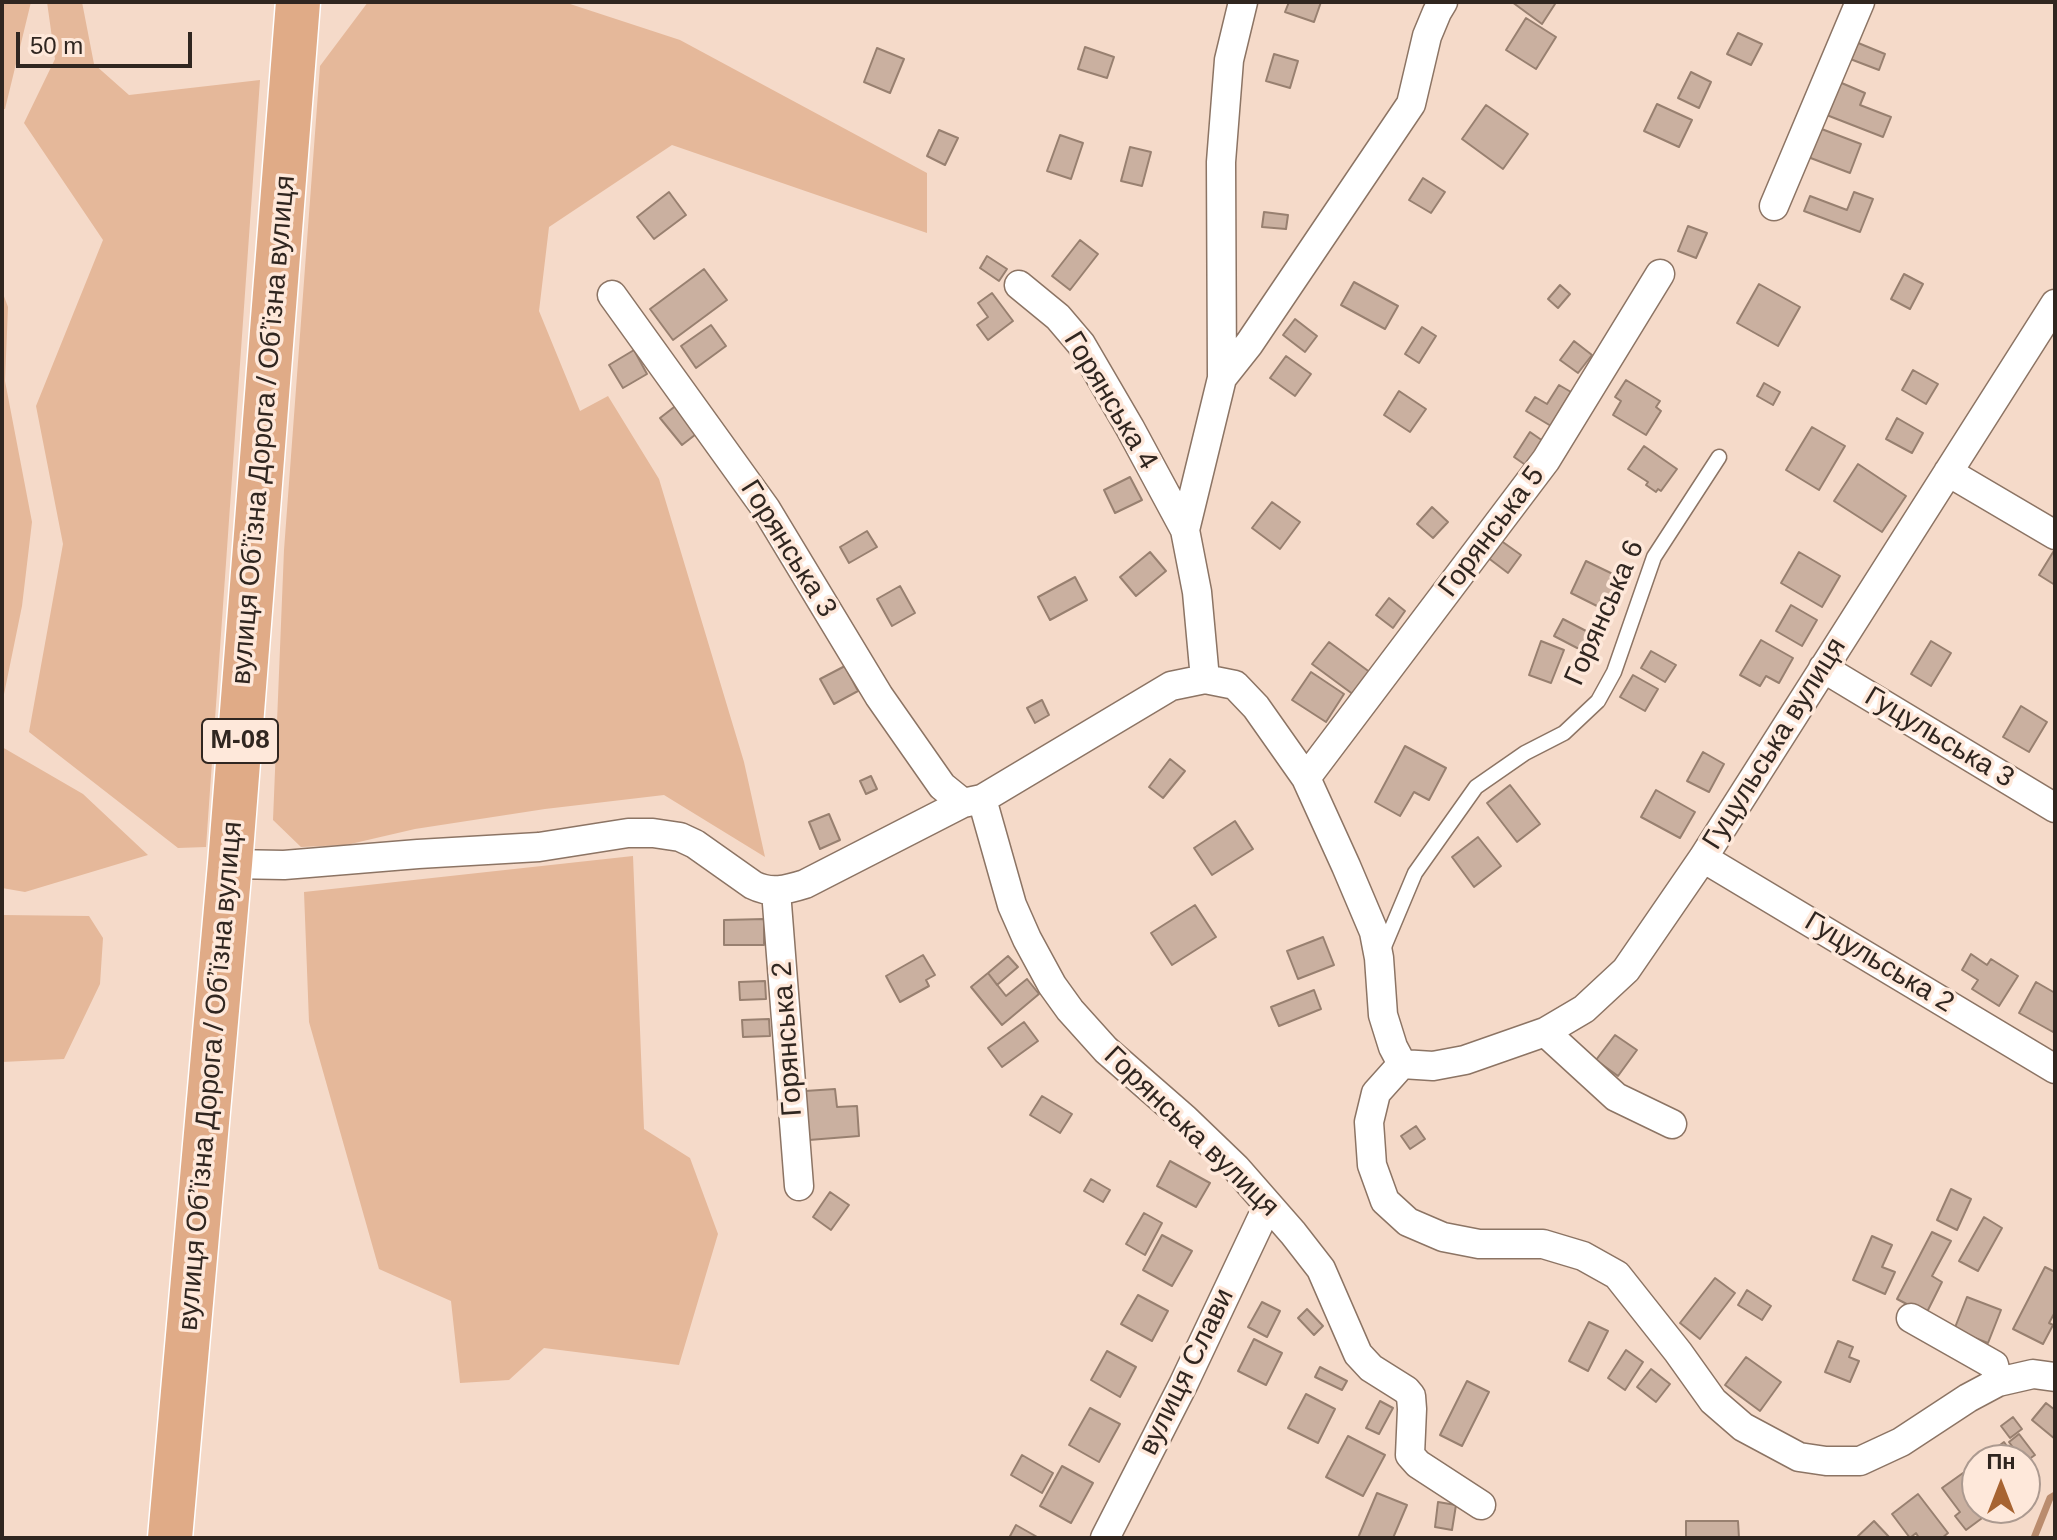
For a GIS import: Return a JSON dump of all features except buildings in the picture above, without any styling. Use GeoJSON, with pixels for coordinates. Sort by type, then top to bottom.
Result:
{"type":"FeatureCollection","features":[{"type":"Feature","properties":{"kind":"highway","name":"вулиця Обʼїзна Дорога / Обʼїзна вулиця"},"geometry":{"type":"LineString","coordinates":[[170,1538],[230,864],[298,2]]}},
{"type":"Feature","properties":{"kind":"street"},"geometry":{"type":"LineString","coordinates":[[1205,679],[1197,592],[1185,530],[1222,378],[1221,162],[1229,60],[1243,2]]}},
{"type":"Feature","properties":{"kind":"street"},"geometry":{"type":"LineString","coordinates":[[1222,378],[1249,344],[1411,104],[1427,36],[1443,2]]}},
{"type":"Feature","properties":{"kind":"street"},"geometry":{"type":"LineString","coordinates":[[1774,206],[1860,2]]}},
{"type":"Feature","properties":{"kind":"street","name":"Горянська 5"},"geometry":{"type":"LineString","coordinates":[[1306,778],[1546,460],[1660,274]]}},
{"type":"Feature","properties":{"kind":"street","name":"Горянська 4"},"geometry":{"type":"LineString","coordinates":[[1019,285],[1058,317],[1081,344],[1185,530]]}},
{"type":"Feature","properties":{"kind":"street","name":"Горянська 3"},"geometry":{"type":"LineString","coordinates":[[612,295],[766,509],[879,696],[942,786],[972,801]]}},
{"type":"Feature","properties":{"kind":"street","name":"Гуцульська вулиця"},"geometry":{"type":"LineString","coordinates":[[1402,1064],[1433,1066],[1465,1060],[1545,1032],[1584,1009],[1626,970],[1703,858],[2051,315]]}},
{"type":"Feature","properties":{"kind":"street"},"geometry":{"type":"LineString","coordinates":[[1948,472],[2055,535]]}},
{"type":"Feature","properties":{"kind":"street","name":"Гуцульська 3"},"geometry":{"type":"LineString","coordinates":[[1823,668],[2055,808]]}},
{"type":"Feature","properties":{"kind":"street"},"geometry":{"type":"LineString","coordinates":[[230,864],[284,865],[539,847],[628,833],[653,833],[680,837],[695,844],[753,885],[776,891],[805,884],[972,801],[1171,686],[1205,679],[1235,685],[1256,707],[1306,778],[1374,932],[1383,1015],[1402,1064],[1376,1093],[1369,1122],[1372,1165],[1385,1201],[1408,1222],[1443,1237],[1479,1244],[1543,1244],[1583,1256],[1617,1275],[1713,1401],[1743,1427],[1799,1457],[1860,1461],[1901,1442],[1998,1382],[2033,1374],[2055,1377]]}},
{"type":"Feature","properties":{"kind":"street","name":"Горянська вулиця"},"geometry":{"type":"LineString","coordinates":[[972,801],[1027,939],[1052,985],[1070,1010],[1106,1050],[1236,1168],[1293,1233],[1321,1269],[1358,1354],[1371,1368],[1411,1396],[1410,1455],[1418,1464],[1481,1505]]}},
{"type":"Feature","properties":{"kind":"street","name":"Гуцульська 2"},"geometry":{"type":"LineString","coordinates":[[1703,858],[2055,1069]]}},
{"type":"Feature","properties":{"kind":"street","name":"Горянська 2"},"geometry":{"type":"LineString","coordinates":[[776,891],[799,1186]]}},
{"type":"Feature","properties":{"kind":"street"},"geometry":{"type":"LineString","coordinates":[[1545,1032],[1616,1097],[1672,1124]]}},
{"type":"Feature","properties":{"kind":"street","name":"вулиця Слави"},"geometry":{"type":"LineString","coordinates":[[1105,1538],[1183,1385],[1268,1205]]}},
{"type":"Feature","properties":{"kind":"street"},"geometry":{"type":"LineString","coordinates":[[1911,1318],[1994,1365],[1998,1382]]}},
{"type":"Feature","properties":{"kind":"lane","name":"Горянська 6"},"geometry":{"type":"LineString","coordinates":[[1379,958],[1415,873],[1476,787],[1525,753],[1564,733],[1598,701],[1614,672],[1654,557],[1719,457]]}},
{"type":"Feature","properties":{"kind":"shaded area"},"geometry":{"type":"Polygon","coordinates":[[[2,2],[31,2],[5,109],[2,109],[2,2]]]}},
{"type":"Feature","properties":{"kind":"shaded area"},"geometry":{"type":"Polygon","coordinates":[[[47,2],[82,2],[94,64],[129,95],[260,80],[206,847],[178,848],[29,732],[63,544],[36,406],[103,240],[24,123],[55,59],[47,2]]]}},
{"type":"Feature","properties":{"kind":"shaded area"},"geometry":{"type":"Polygon","coordinates":[[[368,2],[564,2],[680,40],[927,173],[927,233],[672,145],[549,227],[539,311],[580,411],[608,396],[659,479],[744,762],[765,857],[664,795],[415,829],[346,845],[301,847],[273,820],[284,550],[320,66],[368,2]]]}},
{"type":"Feature","properties":{"kind":"shaded area"},"geometry":{"type":"Polygon","coordinates":[[[2,291],[8,307],[5,381],[32,522],[22,606],[2,704],[2,291]]]}},
{"type":"Feature","properties":{"kind":"shaded area"},"geometry":{"type":"Polygon","coordinates":[[[2,747],[83,794],[148,855],[25,892],[2,888],[2,747]]]}},
{"type":"Feature","properties":{"kind":"shaded area"},"geometry":{"type":"Polygon","coordinates":[[[633,856],[644,1129],[690,1158],[718,1234],[679,1365],[544,1348],[509,1380],[460,1383],[451,1301],[379,1269],[309,1022],[304,892],[633,856]]]}},
{"type":"Feature","properties":{"kind":"shaded area"},"geometry":{"type":"Polygon","coordinates":[[[3,915],[89,916],[103,938],[100,984],[64,1059],[2,1062],[3,915]]]}},
{"type":"Feature","properties":{"kind":"waterway"},"geometry":{"type":"LineString","coordinates":[[2034,1538],[2050,1498],[2055,1495]]}}]}
